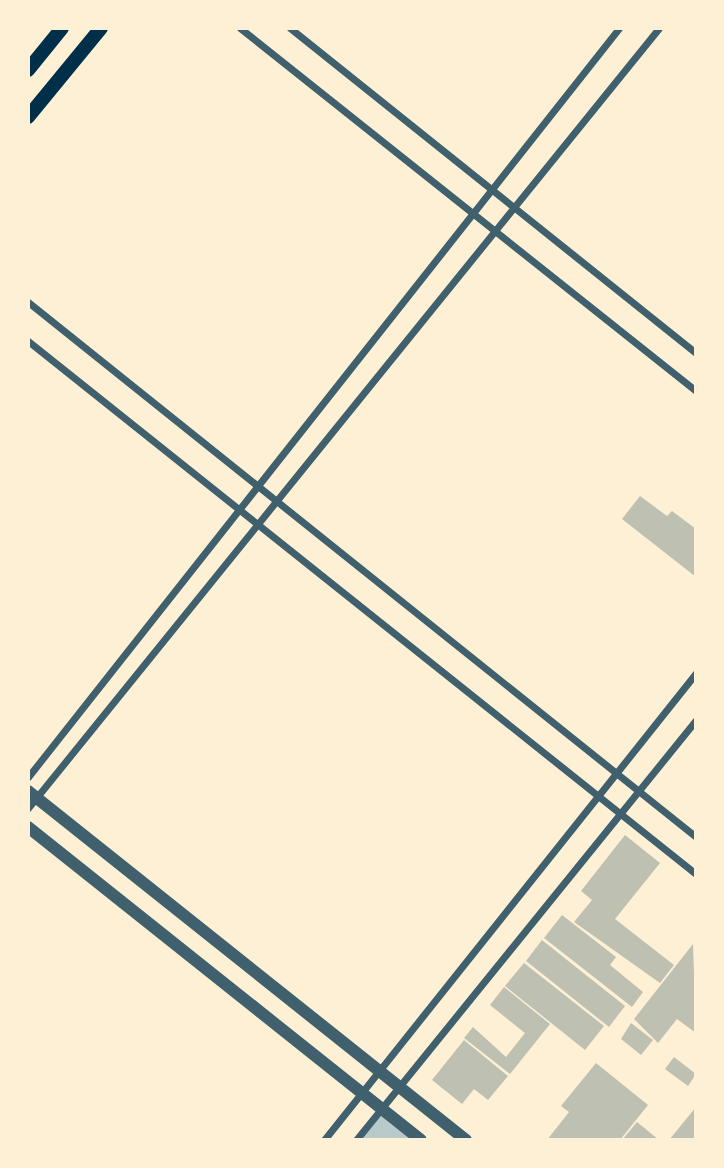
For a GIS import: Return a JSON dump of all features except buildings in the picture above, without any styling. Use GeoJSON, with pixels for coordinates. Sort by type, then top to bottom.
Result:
{"type":"FeatureCollection","features":[{"type":"Feature","properties":{"kind":"main road"},"geometry":{"type":"LineString","coordinates":[[28,70],[62,28]]}},
{"type":"Feature","properties":{"kind":"main road"},"geometry":{"type":"LineString","coordinates":[[28,117],[101,28]]}},
{"type":"Feature","properties":{"kind":"street"},"geometry":{"type":"LineString","coordinates":[[240,28],[696,391]]}},
{"type":"Feature","properties":{"kind":"street"},"geometry":{"type":"LineString","coordinates":[[290,28],[696,353]]}},
{"type":"Feature","properties":{"kind":"street"},"geometry":{"type":"LineString","coordinates":[[28,777],[619,28]]}},
{"type":"Feature","properties":{"kind":"street"},"geometry":{"type":"LineString","coordinates":[[466,1140],[31,799],[659,28]]}},
{"type":"Feature","properties":{"kind":"street"},"geometry":{"type":"LineString","coordinates":[[28,302],[277,498],[696,837]]}},
{"type":"Feature","properties":{"kind":"street"},"geometry":{"type":"LineString","coordinates":[[28,341],[258,521],[597,797],[696,874]]}},
{"type":"Feature","properties":{"kind":"street"},"geometry":{"type":"LineString","coordinates":[[324,1140],[696,673]]}},
{"type":"Feature","properties":{"kind":"street"},"geometry":{"type":"LineString","coordinates":[[356,1140],[696,720]]}},
{"type":"Feature","properties":{"kind":"street"},"geometry":{"type":"LineString","coordinates":[[28,827],[421,1140]]}},
{"type":"Feature","properties":{"kind":"shaded area"},"geometry":{"type":"Polygon","coordinates":[[[381,1108],[420,1140],[356,1140],[381,1108]]]}}]}
